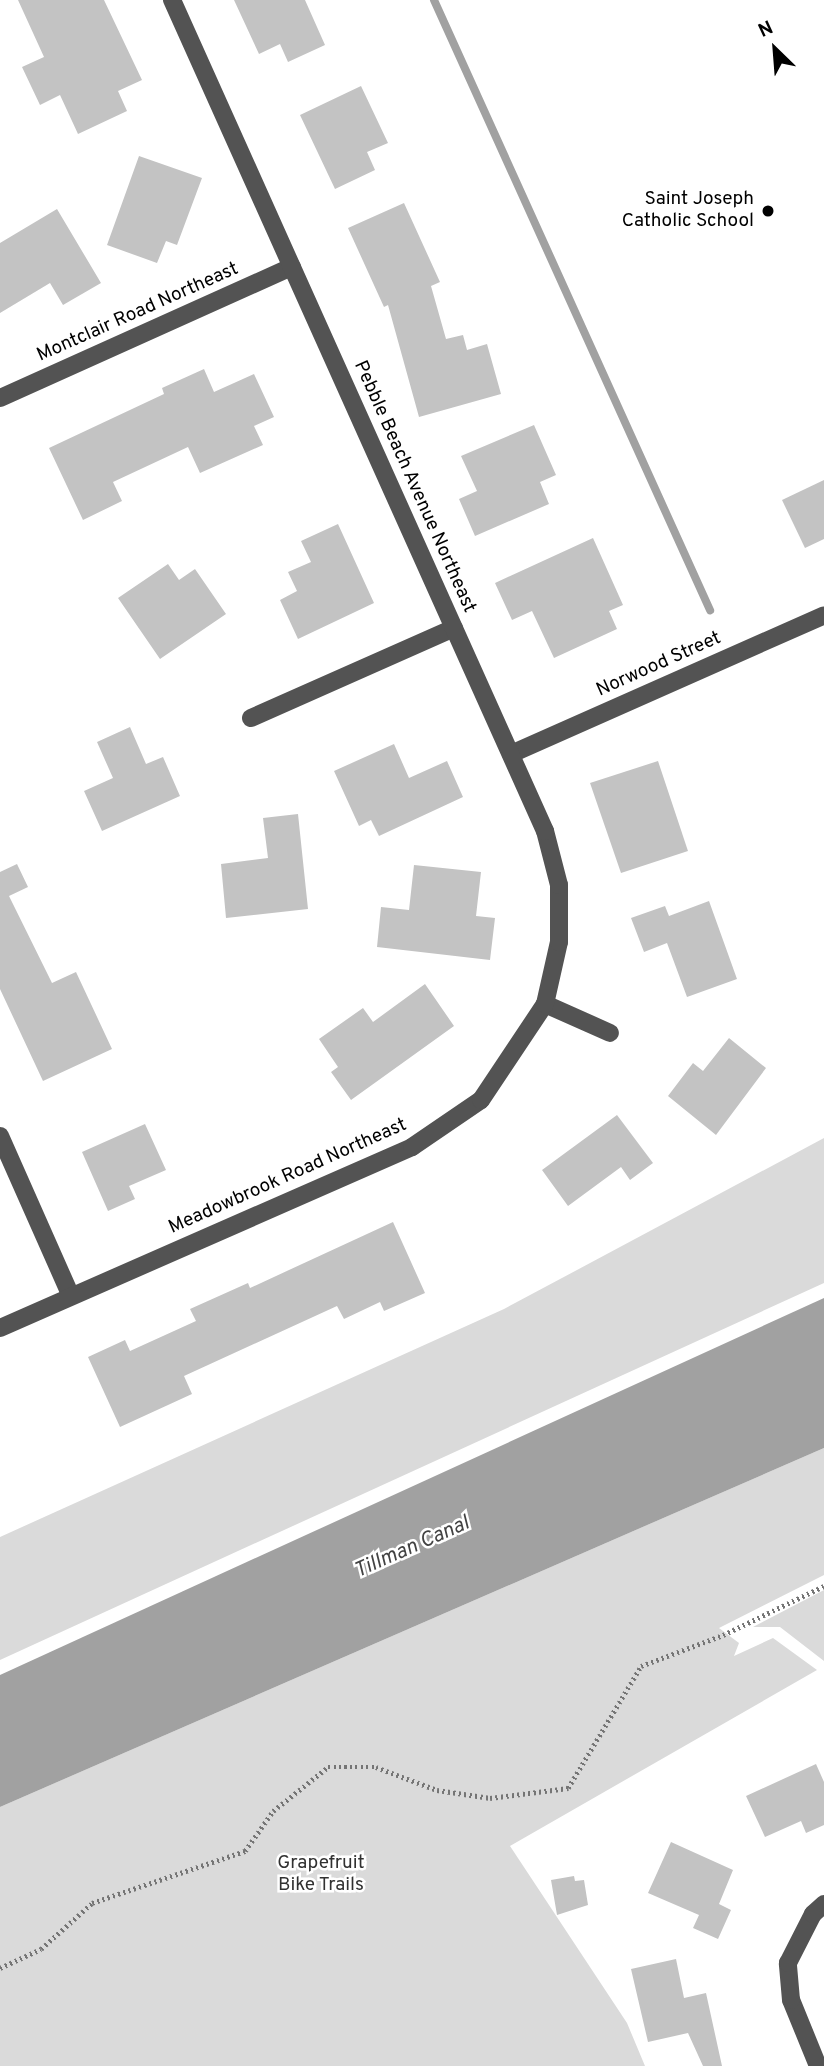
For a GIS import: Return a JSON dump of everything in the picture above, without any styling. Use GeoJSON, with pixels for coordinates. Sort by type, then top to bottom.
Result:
{"type":"FeatureCollection","features":[{"type":"Feature","properties":{"kind":"street","name":"Pebble Beach Avenue Northeast"},"geometry":{"type":"LineString","coordinates":[[172,0],[545,831],[559,885],[559,943],[545,1004]]}},
{"type":"Feature","properties":{"kind":"street","name":"Montclair Road Northeast"},"geometry":{"type":"LineString","coordinates":[[0,398],[292,267]]}},
{"type":"Feature","properties":{"kind":"street","name":"Norwood Street"},"geometry":{"type":"LineString","coordinates":[[511,754],[824,615]]}},
{"type":"Feature","properties":{"kind":"street"},"geometry":{"type":"LineString","coordinates":[[251,718],[454,628]]}},
{"type":"Feature","properties":{"kind":"street"},"geometry":{"type":"LineString","coordinates":[[545,1004],[610,1033]]}},
{"type":"Feature","properties":{"kind":"street","name":"Meadowbrook Road Northeast"},"geometry":{"type":"LineString","coordinates":[[0,1328],[412,1147],[481,1100],[545,1004]]}},
{"type":"Feature","properties":{"kind":"street"},"geometry":{"type":"LineString","coordinates":[[0,1136],[71,1296]]}},
{"type":"Feature","properties":{"kind":"street"},"geometry":{"type":"LineString","coordinates":[[818,2066],[791,2000],[788,1963],[813,1914],[824,1904]]}},
{"type":"Feature","properties":{"kind":"path"},"geometry":{"type":"LineString","coordinates":[[0,1968],[41,1949],[92,1903],[245,1851],[273,1811],[328,1767],[376,1767],[436,1790],[489,1798],[568,1788],[641,1666],[723,1635],[824,1586]]}},
{"type":"Feature","properties":{"kind":"green space"},"geometry":{"type":"Polygon","coordinates":[[[824,1138],[824,1283],[0,1660],[0,1537],[504,1309],[824,1138]]]}},
{"type":"Feature","properties":{"kind":"green space","name":"Grapefruit Bike Trails"},"geometry":{"type":"Polygon","coordinates":[[[824,1448],[824,1575],[719,1628],[739,1643],[734,1656],[773,1638],[817,1670],[510,1846],[627,2023],[645,2066],[0,2066],[0,1807],[824,1448]]]}},
{"type":"Feature","properties":{"kind":"green space"},"geometry":{"type":"Polygon","coordinates":[[[824,1590],[824,1661],[780,1627],[753,1627],[824,1590]]]}},
{"type":"Feature","properties":{"kind":"water","name":"Tillman Canal"},"geometry":{"type":"Polygon","coordinates":[[[824,1298],[824,1448],[0,1807],[0,1675],[824,1298]]]}},
{"type":"Feature","properties":{"kind":"building"},"geometry":{"type":"Polygon","coordinates":[[[18,0],[104,0],[142,80],[118,91],[127,111],[78,134],[60,95],[40,105],[22,67],[44,57],[18,0]]]}},
{"type":"Feature","properties":{"kind":"building"},"geometry":{"type":"Polygon","coordinates":[[[234,0],[305,0],[325,45],[288,62],[280,44],[259,54],[234,0]]]}},
{"type":"Feature","properties":{"kind":"building"},"geometry":{"type":"Polygon","coordinates":[[[361,86],[388,143],[367,152],[375,170],[335,189],[300,115],[361,86]]]}},
{"type":"Feature","properties":{"kind":"building"},"geometry":{"type":"Polygon","coordinates":[[[139,156],[202,178],[177,245],[166,241],[157,263],[107,245],[139,156]]]}},
{"type":"Feature","properties":{"kind":"building"},"geometry":{"type":"Polygon","coordinates":[[[404,203],[440,282],[431,286],[446,339],[463,335],[467,350],[487,344],[501,394],[419,417],[388,305],[384,307],[348,228],[404,203]]]}},
{"type":"Feature","properties":{"kind":"building"},"geometry":{"type":"Polygon","coordinates":[[[57,209],[101,283],[63,305],[50,283],[0,313],[0,243],[57,209]]]}},
{"type":"Feature","properties":{"kind":"building"},"geometry":{"type":"Polygon","coordinates":[[[204,369],[214,392],[254,374],[274,417],[254,426],[263,445],[200,473],[188,447],[113,482],[122,501],[83,520],[49,448],[164,394],[162,388],[204,369]]]}},
{"type":"Feature","properties":{"kind":"building"},"geometry":{"type":"Polygon","coordinates":[[[534,425],[556,475],[540,482],[549,504],[475,536],[459,499],[477,491],[461,456],[534,425]]]}},
{"type":"Feature","properties":{"kind":"building"},"geometry":{"type":"Polygon","coordinates":[[[824,480],[824,539],[805,548],[782,500],[824,480]]]}},
{"type":"Feature","properties":{"kind":"building"},"geometry":{"type":"Polygon","coordinates":[[[338,524],[374,603],[298,639],[280,600],[297,591],[288,572],[311,562],[301,541],[338,524]]]}},
{"type":"Feature","properties":{"kind":"building"},"geometry":{"type":"Polygon","coordinates":[[[593,538],[623,605],[609,611],[617,629],[554,658],[532,611],[512,620],[495,583],[593,538]]]}},
{"type":"Feature","properties":{"kind":"building"},"geometry":{"type":"Polygon","coordinates":[[[168,564],[179,580],[195,569],[226,614],[160,659],[118,598],[168,564]]]}},
{"type":"Feature","properties":{"kind":"building"},"geometry":{"type":"Polygon","coordinates":[[[130,727],[146,764],[163,757],[180,796],[102,831],[84,791],[113,778],[97,742],[130,727]]]}},
{"type":"Feature","properties":{"kind":"building"},"geometry":{"type":"Polygon","coordinates":[[[394,744],[409,778],[447,761],[463,797],[379,836],[371,820],[359,826],[334,771],[394,744]]]}},
{"type":"Feature","properties":{"kind":"building"},"geometry":{"type":"Polygon","coordinates":[[[658,761],[688,851],[621,873],[590,783],[658,761]]]}},
{"type":"Feature","properties":{"kind":"building"},"geometry":{"type":"Polygon","coordinates":[[[298,814],[308,909],[226,918],[221,864],[268,858],[263,818],[298,814]]]}},
{"type":"Feature","properties":{"kind":"building"},"geometry":{"type":"Polygon","coordinates":[[[17,864],[28,887],[9,896],[52,983],[76,972],[112,1049],[43,1081],[0,989],[0,872],[17,864]]]}},
{"type":"Feature","properties":{"kind":"building"},"geometry":{"type":"Polygon","coordinates":[[[414,865],[481,872],[476,916],[495,918],[490,960],[377,947],[381,907],[409,910],[414,865]]]}},
{"type":"Feature","properties":{"kind":"building"},"geometry":{"type":"Polygon","coordinates":[[[709,901],[737,979],[687,997],[667,943],[644,952],[631,918],[665,906],[669,916],[709,901]]]}},
{"type":"Feature","properties":{"kind":"building"},"geometry":{"type":"Polygon","coordinates":[[[425,984],[454,1026],[351,1100],[331,1072],[338,1067],[319,1039],[363,1008],[373,1022],[425,984]]]}},
{"type":"Feature","properties":{"kind":"building"},"geometry":{"type":"Polygon","coordinates":[[[729,1038],[766,1068],[716,1135],[668,1096],[693,1063],[703,1071],[729,1038]]]}},
{"type":"Feature","properties":{"kind":"building"},"geometry":{"type":"Polygon","coordinates":[[[617,1115],[653,1163],[630,1180],[621,1167],[568,1206],[542,1170],[617,1115]]]}},
{"type":"Feature","properties":{"kind":"building"},"geometry":{"type":"Polygon","coordinates":[[[145,1124],[166,1170],[129,1186],[135,1199],[108,1211],[82,1152],[145,1124]]]}},
{"type":"Feature","properties":{"kind":"building"},"geometry":{"type":"Polygon","coordinates":[[[393,1222],[425,1293],[384,1311],[380,1302],[344,1319],[337,1306],[184,1376],[192,1394],[120,1427],[88,1357],[125,1340],[130,1351],[196,1321],[190,1309],[248,1283],[250,1288],[393,1222]]]}},
{"type":"Feature","properties":{"kind":"building"},"geometry":{"type":"Polygon","coordinates":[[[816,1764],[824,1782],[824,1825],[806,1833],[801,1821],[765,1837],[746,1796],[816,1764]]]}},
{"type":"Feature","properties":{"kind":"building"},"geometry":{"type":"Polygon","coordinates":[[[671,1842],[733,1870],[719,1904],[731,1910],[718,1939],[693,1928],[699,1915],[648,1893],[671,1842]]]}},
{"type":"Feature","properties":{"kind":"building"},"geometry":{"type":"Polygon","coordinates":[[[574,1876],[575,1881],[584,1880],[588,1905],[557,1915],[551,1880],[574,1876]]]}},
{"type":"Feature","properties":{"kind":"building"},"geometry":{"type":"Polygon","coordinates":[[[676,1959],[684,1998],[706,1993],[722,2066],[703,2066],[688,2033],[648,2042],[631,1969],[676,1959]]]}},
{"type":"Feature","properties":{"kind":"waterway"},"geometry":{"type":"LineString","coordinates":[[434,0],[710,610]]}},
{"type":"Feature","properties":{"kind":"place","name":"Saint Joseph Catholic School"},"geometry":{"type":"Point","coordinates":[768,211]}}]}
